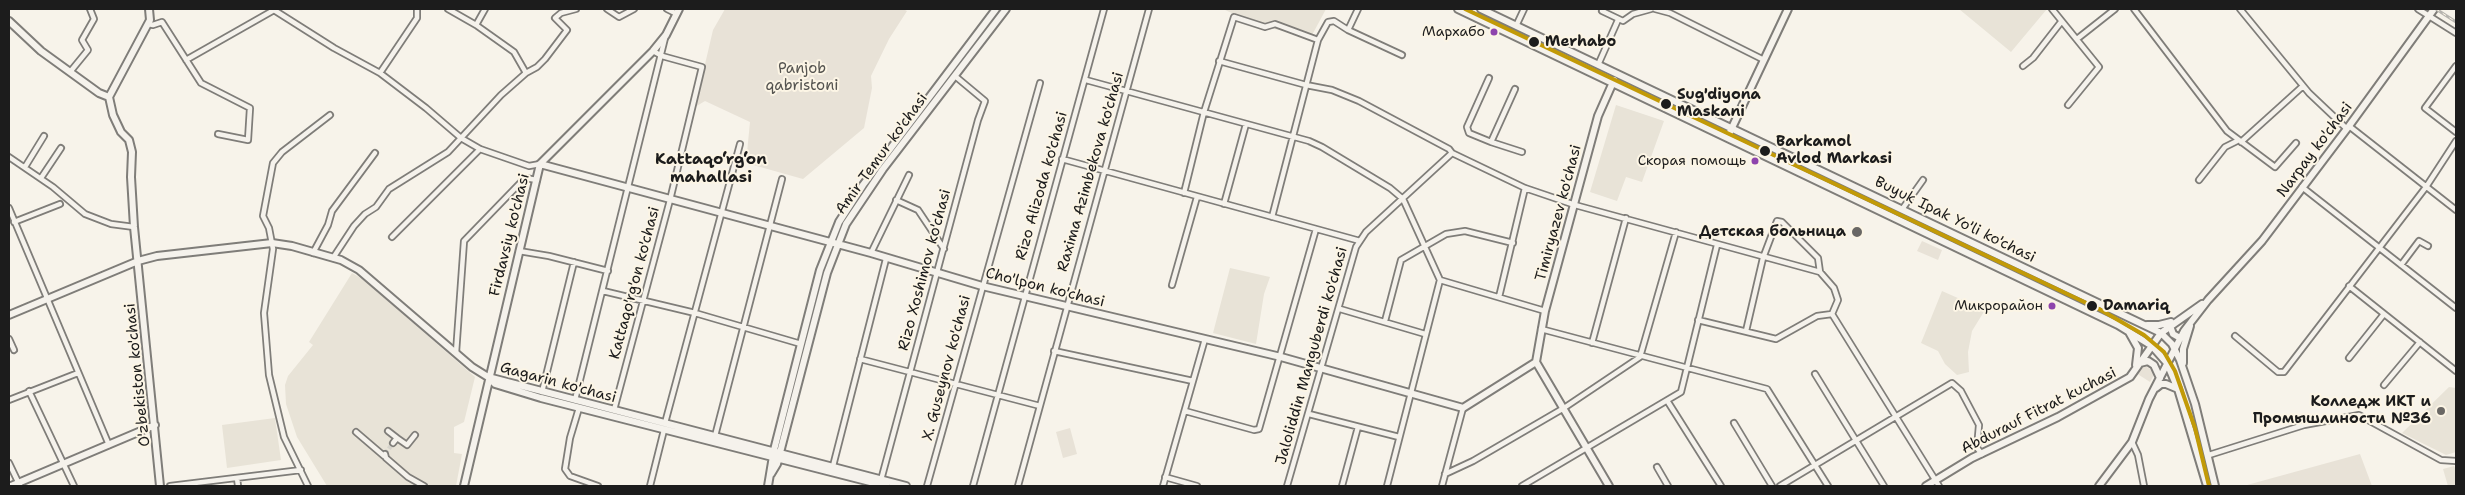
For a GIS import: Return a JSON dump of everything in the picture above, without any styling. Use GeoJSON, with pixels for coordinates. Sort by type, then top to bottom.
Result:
{"type":"FeatureCollection","features":[{"type":"Feature","properties":{"kind":"main road"},"geometry":{"type":"LineString","coordinates":[[9,21],[41,51],[99,93],[109,97],[148,24],[149,9]]}},
{"type":"Feature","properties":{"kind":"main road","name":"Amir Temur ko'chasi"},"geometry":{"type":"LineString","coordinates":[[921,115],[996,9]]}},
{"type":"Feature","properties":{"kind":"main road","name":"Amir Temur ko'chasi"},"geometry":{"type":"LineString","coordinates":[[776,454],[800,344],[839,222],[863,185],[955,76],[1006,9]]}},
{"type":"Feature","properties":{"kind":"main road","name":"Buyuk Ipak Yo'li ko'chasi"},"geometry":{"type":"LineString","coordinates":[[1458,9],[1728,137],[2128,331],[2152,346],[2167,362],[2178,389],[2207,486]]}},
{"type":"Feature","properties":{"kind":"main road","name":"Buyuk Ipak Yo'li ko'chasi"},"geometry":{"type":"LineString","coordinates":[[1481,9],[1903,208],[2161,333],[2174,348],[2196,404],[2209,455],[2214,486]]}},
{"type":"Feature","properties":{"kind":"main road"},"geometry":{"type":"LineString","coordinates":[[1728,137],[1788,9]]}},
{"type":"Feature","properties":{"kind":"main road","name":"Firdavsiy ko'chasi"},"geometry":{"type":"LineString","coordinates":[[464,486],[488,377],[540,164],[653,51],[666,35],[678,11]]}},
{"type":"Feature","properties":{"kind":"main road","name":"Narpay ko'chasi"},"geometry":{"type":"LineString","coordinates":[[2099,486],[2132,442],[2153,391],[2174,348],[2194,318],[2262,241],[2348,127],[2431,12]]}},
{"type":"Feature","properties":{"kind":"main road","name":"Timiryazev ko'chasi"},"geometry":{"type":"LineString","coordinates":[[1536,362],[1545,311],[1598,116],[1617,74]]}},
{"type":"Feature","properties":{"kind":"main road","name":"O'zbekiston ko'chasi"},"geometry":{"type":"LineString","coordinates":[[109,97],[113,115],[122,132],[129,140],[132,152],[131,177],[134,226],[160,486]]}},
{"type":"Feature","properties":{"kind":"main road","name":"Cho'lpon ko'chasi"},"geometry":{"type":"LineString","coordinates":[[540,164],[629,190],[871,253],[982,286],[1322,368],[1411,395],[1463,408]]}},
{"type":"Feature","properties":{"kind":"main road"},"geometry":{"type":"LineString","coordinates":[[9,315],[138,261],[157,256],[272,243],[333,258],[359,270],[456,353],[488,377]]}},
{"type":"Feature","properties":{"kind":"main road","name":"Amir Temur ko'chasi"},"geometry":{"type":"LineString","coordinates":[[768,486],[827,273],[833,244]]}},
{"type":"Feature","properties":{"kind":"main road","name":"Narpay ko'chasi"},"geometry":{"type":"LineString","coordinates":[[2152,346],[2161,333],[2208,300]]}},
{"type":"Feature","properties":{"kind":"main road"},"geometry":{"type":"LineString","coordinates":[[2145,325],[2166,324],[2184,316]]}},
{"type":"Feature","properties":{"kind":"main road"},"geometry":{"type":"LineString","coordinates":[[2183,369],[2183,349],[2194,318]]}},
{"type":"Feature","properties":{"kind":"main road"},"geometry":{"type":"LineString","coordinates":[[2170,326],[2173,334],[2180,338]]}},
{"type":"Feature","properties":{"kind":"main road"},"geometry":{"type":"LineString","coordinates":[[2128,331],[2135,342],[2139,355],[2134,371]]}},
{"type":"Feature","properties":{"kind":"main road","name":"Abdurauf Fitrat kuchasi"},"geometry":{"type":"LineString","coordinates":[[1926,486],[1937,483],[1982,454],[2058,417],[2130,377],[2152,346]]}},
{"type":"Feature","properties":{"kind":"main road"},"geometry":{"type":"LineString","coordinates":[[2140,363],[2148,361],[2154,365],[2160,378]]}},
{"type":"Feature","properties":{"kind":"main road"},"geometry":{"type":"LineString","coordinates":[[1463,408],[1536,362],[1610,486]]}},
{"type":"Feature","properties":{"kind":"main road","name":"Gagarin ko'chasi"},"geometry":{"type":"LineString","coordinates":[[488,377],[614,410],[665,426],[776,454],[833,466],[882,484]]}},
{"type":"Feature","properties":{"kind":"main road","name":"Gagarin ko'chasi"},"geometry":{"type":"LineString","coordinates":[[488,377],[495,384],[579,408],[715,436],[882,484],[906,486]]}},
{"type":"Feature","properties":{"kind":"main road"},"geometry":{"type":"LineString","coordinates":[[2153,391],[2161,384],[2171,385],[2178,389]]}},
{"type":"Feature","properties":{"kind":"main road"},"geometry":{"type":"LineString","coordinates":[[11,486],[19,485],[155,425]]}},
{"type":"Feature","properties":{"kind":"street"},"geometry":{"type":"LineString","coordinates":[[70,72],[88,50],[82,40],[94,18],[90,9]]}},
{"type":"Feature","properties":{"kind":"street"},"geometry":{"type":"LineString","coordinates":[[380,73],[417,18],[417,9]]}},
{"type":"Feature","properties":{"kind":"street"},"geometry":{"type":"LineString","coordinates":[[448,9],[476,25],[514,52],[526,73]]}},
{"type":"Feature","properties":{"kind":"street"},"geometry":{"type":"LineString","coordinates":[[476,25],[485,9]]}},
{"type":"Feature","properties":{"kind":"street"},"geometry":{"type":"LineString","coordinates":[[333,258],[354,226],[365,214],[376,207],[389,190],[400,181],[429,166],[448,152],[501,95],[545,59],[567,30],[555,18],[561,13],[576,9]]}},
{"type":"Feature","properties":{"kind":"street"},"geometry":{"type":"LineString","coordinates":[[607,9],[619,17],[634,9]]}},
{"type":"Feature","properties":{"kind":"street"},"geometry":{"type":"LineString","coordinates":[[667,9],[678,11]]}},
{"type":"Feature","properties":{"kind":"street","name":"Rizo Alizoda ko'chasi"},"geometry":{"type":"LineString","coordinates":[[973,486],[1104,9]]}},
{"type":"Feature","properties":{"kind":"street","name":"Raxima Azimbekova ko'chasi"},"geometry":{"type":"LineString","coordinates":[[1018,486],[1149,9]]}},
{"type":"Feature","properties":{"kind":"street"},"geometry":{"type":"LineString","coordinates":[[1348,30],[1358,9]]}},
{"type":"Feature","properties":{"kind":"street"},"geometry":{"type":"LineString","coordinates":[[1516,26],[1524,9]]}},
{"type":"Feature","properties":{"kind":"street"},"geometry":{"type":"LineString","coordinates":[[1601,10],[1623,21],[1633,14],[1651,9]]}},
{"type":"Feature","properties":{"kind":"street"},"geometry":{"type":"LineString","coordinates":[[1655,9],[1670,13],[1764,60]]}},
{"type":"Feature","properties":{"kind":"street"},"geometry":{"type":"LineString","coordinates":[[2052,9],[2099,67],[2068,104]]}},
{"type":"Feature","properties":{"kind":"street"},"geometry":{"type":"LineString","coordinates":[[2077,39],[2115,9]]}},
{"type":"Feature","properties":{"kind":"street"},"geometry":{"type":"LineString","coordinates":[[2134,9],[2227,131],[2275,167],[2296,143]]}},
{"type":"Feature","properties":{"kind":"street"},"geometry":{"type":"LineString","coordinates":[[2240,9],[2303,86],[2348,127],[2456,210]]}},
{"type":"Feature","properties":{"kind":"street"},"geometry":{"type":"LineString","coordinates":[[2418,9],[2431,12],[2456,33]]}},
{"type":"Feature","properties":{"kind":"street"},"geometry":{"type":"LineString","coordinates":[[186,60],[274,10],[282,11],[310,34],[380,73],[461,138],[480,148],[529,166],[540,164]]}},
{"type":"Feature","properties":{"kind":"street"},"geometry":{"type":"LineString","coordinates":[[1184,193],[1204,112],[1232,20],[1236,16],[1265,27],[1275,24],[1318,40]]}},
{"type":"Feature","properties":{"kind":"street"},"geometry":{"type":"LineString","coordinates":[[1598,65],[1618,20]]}},
{"type":"Feature","properties":{"kind":"street"},"geometry":{"type":"LineString","coordinates":[[1272,217],[1318,40],[1328,22],[1334,21],[1348,30],[1402,55]]}},
{"type":"Feature","properties":{"kind":"street"},"geometry":{"type":"LineString","coordinates":[[148,24],[153,25],[162,22],[201,83],[251,110],[248,140],[218,134]]}},
{"type":"Feature","properties":{"kind":"street"},"geometry":{"type":"LineString","coordinates":[[2023,66],[2033,58],[2061,22]]}},
{"type":"Feature","properties":{"kind":"street"},"geometry":{"type":"LineString","coordinates":[[575,400],[629,190],[666,35]]}},
{"type":"Feature","properties":{"kind":"street","name":"Kattaqo'rg'on ko'chasi"},"geometry":{"type":"LineString","coordinates":[[614,410],[670,200],[702,66],[662,56],[653,51]]}},
{"type":"Feature","properties":{"kind":"street"},"geometry":{"type":"LineString","coordinates":[[1219,61],[1306,85],[1332,90],[1359,100],[1449,149],[1452,153],[1525,188],[1575,205],[1676,232],[1717,246],[1820,272],[1831,283],[1838,300],[1832,314]]}},
{"type":"Feature","properties":{"kind":"street"},"geometry":{"type":"LineString","coordinates":[[2456,66],[2425,108],[2456,132]]}},
{"type":"Feature","properties":{"kind":"street","name":"Rizo Xoshimov ko'chasi"},"geometry":{"type":"LineString","coordinates":[[882,484],[910,372],[978,120],[985,101],[955,76]]}},
{"type":"Feature","properties":{"kind":"street"},"geometry":{"type":"LineString","coordinates":[[1489,78],[1467,128],[1469,133],[1522,152]]}},
{"type":"Feature","properties":{"kind":"street"},"geometry":{"type":"LineString","coordinates":[[1086,80],[1293,137],[1322,147],[1390,188],[1403,199],[1440,280],[1387,486]]}},
{"type":"Feature","properties":{"kind":"street","name":"X. Guseynov ko'chasi"},"geometry":{"type":"LineString","coordinates":[[927,486],[1040,83]]}},
{"type":"Feature","properties":{"kind":"street"},"geometry":{"type":"LineString","coordinates":[[2198,180],[2225,147],[2240,141],[2303,86]]}},
{"type":"Feature","properties":{"kind":"street"},"geometry":{"type":"LineString","coordinates":[[1491,142],[1515,89]]}},
{"type":"Feature","properties":{"kind":"street"},"geometry":{"type":"LineString","coordinates":[[308,486],[284,436],[273,394],[265,343],[264,313],[272,243],[270,228],[263,216],[273,163],[282,152],[330,115]]}},
{"type":"Feature","properties":{"kind":"street"},"geometry":{"type":"LineString","coordinates":[[1224,204],[1246,124]]}},
{"type":"Feature","properties":{"kind":"street"},"geometry":{"type":"LineString","coordinates":[[25,167],[44,136]]}},
{"type":"Feature","properties":{"kind":"street"},"geometry":{"type":"LineString","coordinates":[[2234,336],[2278,372],[2284,372],[2380,248],[2426,186],[2456,141]]}},
{"type":"Feature","properties":{"kind":"street"},"geometry":{"type":"LineString","coordinates":[[650,486],[740,144]]}},
{"type":"Feature","properties":{"kind":"street"},"geometry":{"type":"LineString","coordinates":[[41,178],[62,148]]}},
{"type":"Feature","properties":{"kind":"street"},"geometry":{"type":"LineString","coordinates":[[392,237],[480,148]]}},
{"type":"Feature","properties":{"kind":"street"},"geometry":{"type":"LineString","coordinates":[[313,252],[328,225],[332,211],[375,153]]}},
{"type":"Feature","properties":{"kind":"street","name":"Jaloliddin Manguberdi ko'chasi"},"geometry":{"type":"LineString","coordinates":[[1287,486],[1340,308],[1356,247],[1366,232],[1452,153]]}},
{"type":"Feature","properties":{"kind":"street"},"geometry":{"type":"LineString","coordinates":[[9,157],[41,178],[85,214],[111,224],[134,226]]}},
{"type":"Feature","properties":{"kind":"street"},"geometry":{"type":"LineString","coordinates":[[1062,159],[1360,240]]}},
{"type":"Feature","properties":{"kind":"street"},"geometry":{"type":"LineString","coordinates":[[871,253],[910,175]]}},
{"type":"Feature","properties":{"kind":"street"},"geometry":{"type":"LineString","coordinates":[[456,353],[464,241],[525,178],[537,180]]}},
{"type":"Feature","properties":{"kind":"street"},"geometry":{"type":"LineString","coordinates":[[715,436],[782,179]]}},
{"type":"Feature","properties":{"kind":"street"},"geometry":{"type":"LineString","coordinates":[[1903,208],[1923,180]]}},
{"type":"Feature","properties":{"kind":"street"},"geometry":{"type":"LineString","coordinates":[[2302,187],[2456,308]]}},
{"type":"Feature","properties":{"kind":"street"},"geometry":{"type":"LineString","coordinates":[[1499,297],[1525,188]]}},
{"type":"Feature","properties":{"kind":"street"},"geometry":{"type":"LineString","coordinates":[[1172,285],[1197,197]]}},
{"type":"Feature","properties":{"kind":"street"},"geometry":{"type":"LineString","coordinates":[[896,200],[918,210],[944,250]]}},
{"type":"Feature","properties":{"kind":"street"},"geometry":{"type":"LineString","coordinates":[[14,222],[60,204]]}},
{"type":"Feature","properties":{"kind":"street"},"geometry":{"type":"LineString","coordinates":[[9,208],[109,445]]}},
{"type":"Feature","properties":{"kind":"street"},"geometry":{"type":"LineString","coordinates":[[1592,343],[1626,218]]}},
{"type":"Feature","properties":{"kind":"street"},"geometry":{"type":"LineString","coordinates":[[1746,332],[1763,258],[1777,221],[1782,222],[1818,258],[1820,272]]}},
{"type":"Feature","properties":{"kind":"street"},"geometry":{"type":"LineString","coordinates":[[1185,412],[1259,430],[1316,229]]}},
{"type":"Feature","properties":{"kind":"street"},"geometry":{"type":"LineString","coordinates":[[1385,321],[1401,260],[1446,234],[1464,231],[1513,242]]}},
{"type":"Feature","properties":{"kind":"street"},"geometry":{"type":"LineString","coordinates":[[1445,474],[1472,461],[1564,408],[1640,357],[1676,232]]}},
{"type":"Feature","properties":{"kind":"street"},"geometry":{"type":"LineString","coordinates":[[2401,265],[2419,241],[2428,246]]}},
{"type":"Feature","properties":{"kind":"street"},"geometry":{"type":"LineString","coordinates":[[1522,486],[1668,402],[1681,392],[1717,246]]}},
{"type":"Feature","properties":{"kind":"street"},"geometry":{"type":"LineString","coordinates":[[519,251],[608,271]]}},
{"type":"Feature","properties":{"kind":"street"},"geometry":{"type":"LineString","coordinates":[[833,466],[886,259]]}},
{"type":"Feature","properties":{"kind":"street"},"geometry":{"type":"LineString","coordinates":[[542,392],[574,262]]}},
{"type":"Feature","properties":{"kind":"street"},"geometry":{"type":"LineString","coordinates":[[1440,280],[1545,311]]}},
{"type":"Feature","properties":{"kind":"street"},"geometry":{"type":"LineString","coordinates":[[2349,286],[2456,371]]}},
{"type":"Feature","properties":{"kind":"street"},"geometry":{"type":"LineString","coordinates":[[603,290],[695,313],[800,344]]}},
{"type":"Feature","properties":{"kind":"street"},"geometry":{"type":"LineString","coordinates":[[1340,308],[1425,334]]}},
{"type":"Feature","properties":{"kind":"street"},"geometry":{"type":"LineString","coordinates":[[1698,320],[1776,339],[1817,316],[1832,314]]}},
{"type":"Feature","properties":{"kind":"street"},"geometry":{"type":"LineString","coordinates":[[1832,314],[1937,483]]}},
{"type":"Feature","properties":{"kind":"street"},"geometry":{"type":"LineString","coordinates":[[2349,358],[2384,314]]}},
{"type":"Feature","properties":{"kind":"street"},"geometry":{"type":"LineString","coordinates":[[1541,330],[1767,389],[1828,486]]}},
{"type":"Feature","properties":{"kind":"street"},"geometry":{"type":"LineString","coordinates":[[9,338],[14,350]]}},
{"type":"Feature","properties":{"kind":"street"},"geometry":{"type":"LineString","coordinates":[[1163,486],[1205,339]]}},
{"type":"Feature","properties":{"kind":"street"},"geometry":{"type":"LineString","coordinates":[[2384,385],[2420,342]]}},
{"type":"Feature","properties":{"kind":"street"},"geometry":{"type":"LineString","coordinates":[[1054,351],[1193,381]]}},
{"type":"Feature","properties":{"kind":"street"},"geometry":{"type":"LineString","coordinates":[[860,359],[1040,406]]}},
{"type":"Feature","properties":{"kind":"street"},"geometry":{"type":"LineString","coordinates":[[9,400],[78,373]]}},
{"type":"Feature","properties":{"kind":"street"},"geometry":{"type":"LineString","coordinates":[[1815,374],[1884,486]]}},
{"type":"Feature","properties":{"kind":"street"},"geometry":{"type":"LineString","coordinates":[[1780,486],[1952,383],[1961,392],[1979,425],[1977,448],[1982,454]]}},
{"type":"Feature","properties":{"kind":"street"},"geometry":{"type":"LineString","coordinates":[[29,391],[74,486]]}},
{"type":"Feature","properties":{"kind":"street"},"geometry":{"type":"LineString","coordinates":[[1668,402],[1721,486]]}},
{"type":"Feature","properties":{"kind":"street"},"geometry":{"type":"LineString","coordinates":[[579,408],[570,438],[565,469],[570,476],[598,486]]}},
{"type":"Feature","properties":{"kind":"street"},"geometry":{"type":"LineString","coordinates":[[1442,486],[1463,408]]}},
{"type":"Feature","properties":{"kind":"street"},"geometry":{"type":"LineString","coordinates":[[1309,414],[1399,438]]}},
{"type":"Feature","properties":{"kind":"street"},"geometry":{"type":"LineString","coordinates":[[2209,455],[2304,425],[2359,415],[2441,460],[2456,461]]}},
{"type":"Feature","properties":{"kind":"street"},"geometry":{"type":"LineString","coordinates":[[1734,423],[1772,486]]}},
{"type":"Feature","properties":{"kind":"street"},"geometry":{"type":"LineString","coordinates":[[1342,486],[1358,427]]}},
{"type":"Feature","properties":{"kind":"street"},"geometry":{"type":"LineString","coordinates":[[388,431],[407,444],[415,435]]}},
{"type":"Feature","properties":{"kind":"street"},"geometry":{"type":"LineString","coordinates":[[356,432],[408,477],[424,486]]}},
{"type":"Feature","properties":{"kind":"street"},"geometry":{"type":"LineString","coordinates":[[394,443],[397,438]]}},
{"type":"Feature","properties":{"kind":"street"},"geometry":{"type":"LineString","coordinates":[[2132,442],[2138,455],[2144,486]]}},
{"type":"Feature","properties":{"kind":"street"},"geometry":{"type":"LineString","coordinates":[[9,463],[19,485]]}},
{"type":"Feature","properties":{"kind":"street"},"geometry":{"type":"LineString","coordinates":[[1657,467],[1668,486]]}},
{"type":"Feature","properties":{"kind":"street"},"geometry":{"type":"LineString","coordinates":[[170,486],[301,470]]}},
{"type":"Feature","properties":{"kind":"street"},"geometry":{"type":"LineString","coordinates":[[1165,477],[1197,486]]}},
{"type":"Feature","properties":{"kind":"street"},"geometry":{"type":"LineString","coordinates":[[237,478],[238,486]]}},
{"type":"Feature","properties":{"kind":"shaded area"},"geometry":{"type":"Polygon","coordinates":[[[1223,9],[1326,9],[1311,37],[1260,26],[1223,9]]]}},
{"type":"Feature","properties":{"kind":"shaded area"},"geometry":{"type":"Polygon","coordinates":[[[1959,9],[2047,9],[2011,52],[1959,9]]]}},
{"type":"Feature","properties":{"kind":"shaded area"},"geometry":{"type":"Polygon","coordinates":[[[1616,105],[1664,121],[1642,182],[1626,177],[1617,201],[1590,192],[1616,105]]]}},
{"type":"Feature","properties":{"kind":"shaded area"},"geometry":{"type":"Polygon","coordinates":[[[1230,268],[1270,277],[1264,294],[1256,344],[1213,333],[1230,268]]]}},
{"type":"Feature","properties":{"kind":"shaded area"},"geometry":{"type":"Polygon","coordinates":[[[352,273],[364,280],[475,377],[464,422],[454,427],[454,453],[462,454],[456,486],[327,486],[297,437],[286,404],[285,385],[288,376],[313,345],[309,342],[352,273]]]}},
{"type":"Feature","properties":{"kind":"shaded area"},"geometry":{"type":"Polygon","coordinates":[[[1942,291],[1985,310],[1972,331],[1968,352],[1969,372],[1957,375],[1945,364],[1938,351],[1921,343],[1942,291]]]}},
{"type":"Feature","properties":{"kind":"shaded area","name":"Колледж ИКТ и Промышлиности №36"},"geometry":{"type":"Polygon","coordinates":[[[2449,387],[2456,388],[2456,452],[2446,455],[2402,433],[2449,387]]]}},
{"type":"Feature","properties":{"kind":"shaded area"},"geometry":{"type":"Polygon","coordinates":[[[275,418],[281,460],[227,468],[222,425],[275,418]]]}},
{"type":"Feature","properties":{"kind":"shaded area"},"geometry":{"type":"Polygon","coordinates":[[[2454,466],[2456,470],[2456,486],[2448,486],[2443,469],[2454,466]]]}},
{"type":"Feature","properties":{"kind":"green space","name":"Panjob qabristoni"},"geometry":{"type":"Polygon","coordinates":[[[725,9],[903,9],[907,11],[889,39],[871,76],[872,88],[864,128],[803,179],[746,163],[750,122],[705,101],[695,107],[713,30],[725,9]]]}},
{"type":"Feature","properties":{"kind":"green space"},"geometry":{"type":"Polygon","coordinates":[[[1922,241],[1942,250],[1938,260],[1917,251],[1922,241]]]}},
{"type":"Feature","properties":{"kind":"green space"},"geometry":{"type":"Polygon","coordinates":[[[2143,364],[2155,373],[2150,382],[2136,373],[2143,364]]]}},
{"type":"Feature","properties":{"kind":"green space"},"geometry":{"type":"Polygon","coordinates":[[[1070,428],[1077,454],[1063,458],[1056,432],[1070,428]]]}},
{"type":"Feature","properties":{"kind":"green space"},"geometry":{"type":"Polygon","coordinates":[[[2360,454],[2372,486],[2247,486],[2247,485],[2360,454]]]}},
{"type":"Feature","properties":{"kind":"tunnel"},"geometry":{"type":"LineString","coordinates":[[385,454],[393,443]]}},
{"type":"Feature","properties":{"kind":"railway"},"geometry":{"type":"LineString","coordinates":[[2436,9],[2456,22]]}},
{"type":"Feature","properties":{"kind":"transit line"},"geometry":{"type":"LineString","coordinates":[[1465,9],[2099,309],[2144,335],[2164,352],[2175,371],[2195,428],[2209,486]]}},
{"type":"Feature","properties":{"kind":"place","name":"Мархабо"},"geometry":{"type":"Point","coordinates":[1494,32]}},
{"type":"Feature","properties":{"kind":"place","name":"Merhabo"},"geometry":{"type":"Point","coordinates":[1534,42]}},
{"type":"Feature","properties":{"kind":"place","name":"Sug'diyona Maskani"},"geometry":{"type":"Point","coordinates":[1666,104]}},
{"type":"Feature","properties":{"kind":"place","name":"Barkamol Avlod Markasi"},"geometry":{"type":"Point","coordinates":[1765,151]}},
{"type":"Feature","properties":{"kind":"place","name":"Скорая помощь"},"geometry":{"type":"Point","coordinates":[1755,161]}},
{"type":"Feature","properties":{"kind":"place","name":"Детская больница"},"geometry":{"type":"Point","coordinates":[1857,232]}},
{"type":"Feature","properties":{"kind":"place","name":"Микрорайон"},"geometry":{"type":"Point","coordinates":[2052,306]}},
{"type":"Feature","properties":{"kind":"place","name":"Damariq"},"geometry":{"type":"Point","coordinates":[2092,306]}},
{"type":"Feature","properties":{"kind":"place","name":"Колледж ИКТ и Промышлиности №36"},"geometry":{"type":"Point","coordinates":[2441,411]}},
{"type":"Feature","properties":{"kind":"district","name":"Kattaqo‘rg‘on mahallasi"},"geometry":{"type":"Point","coordinates":[711,169]}}]}
